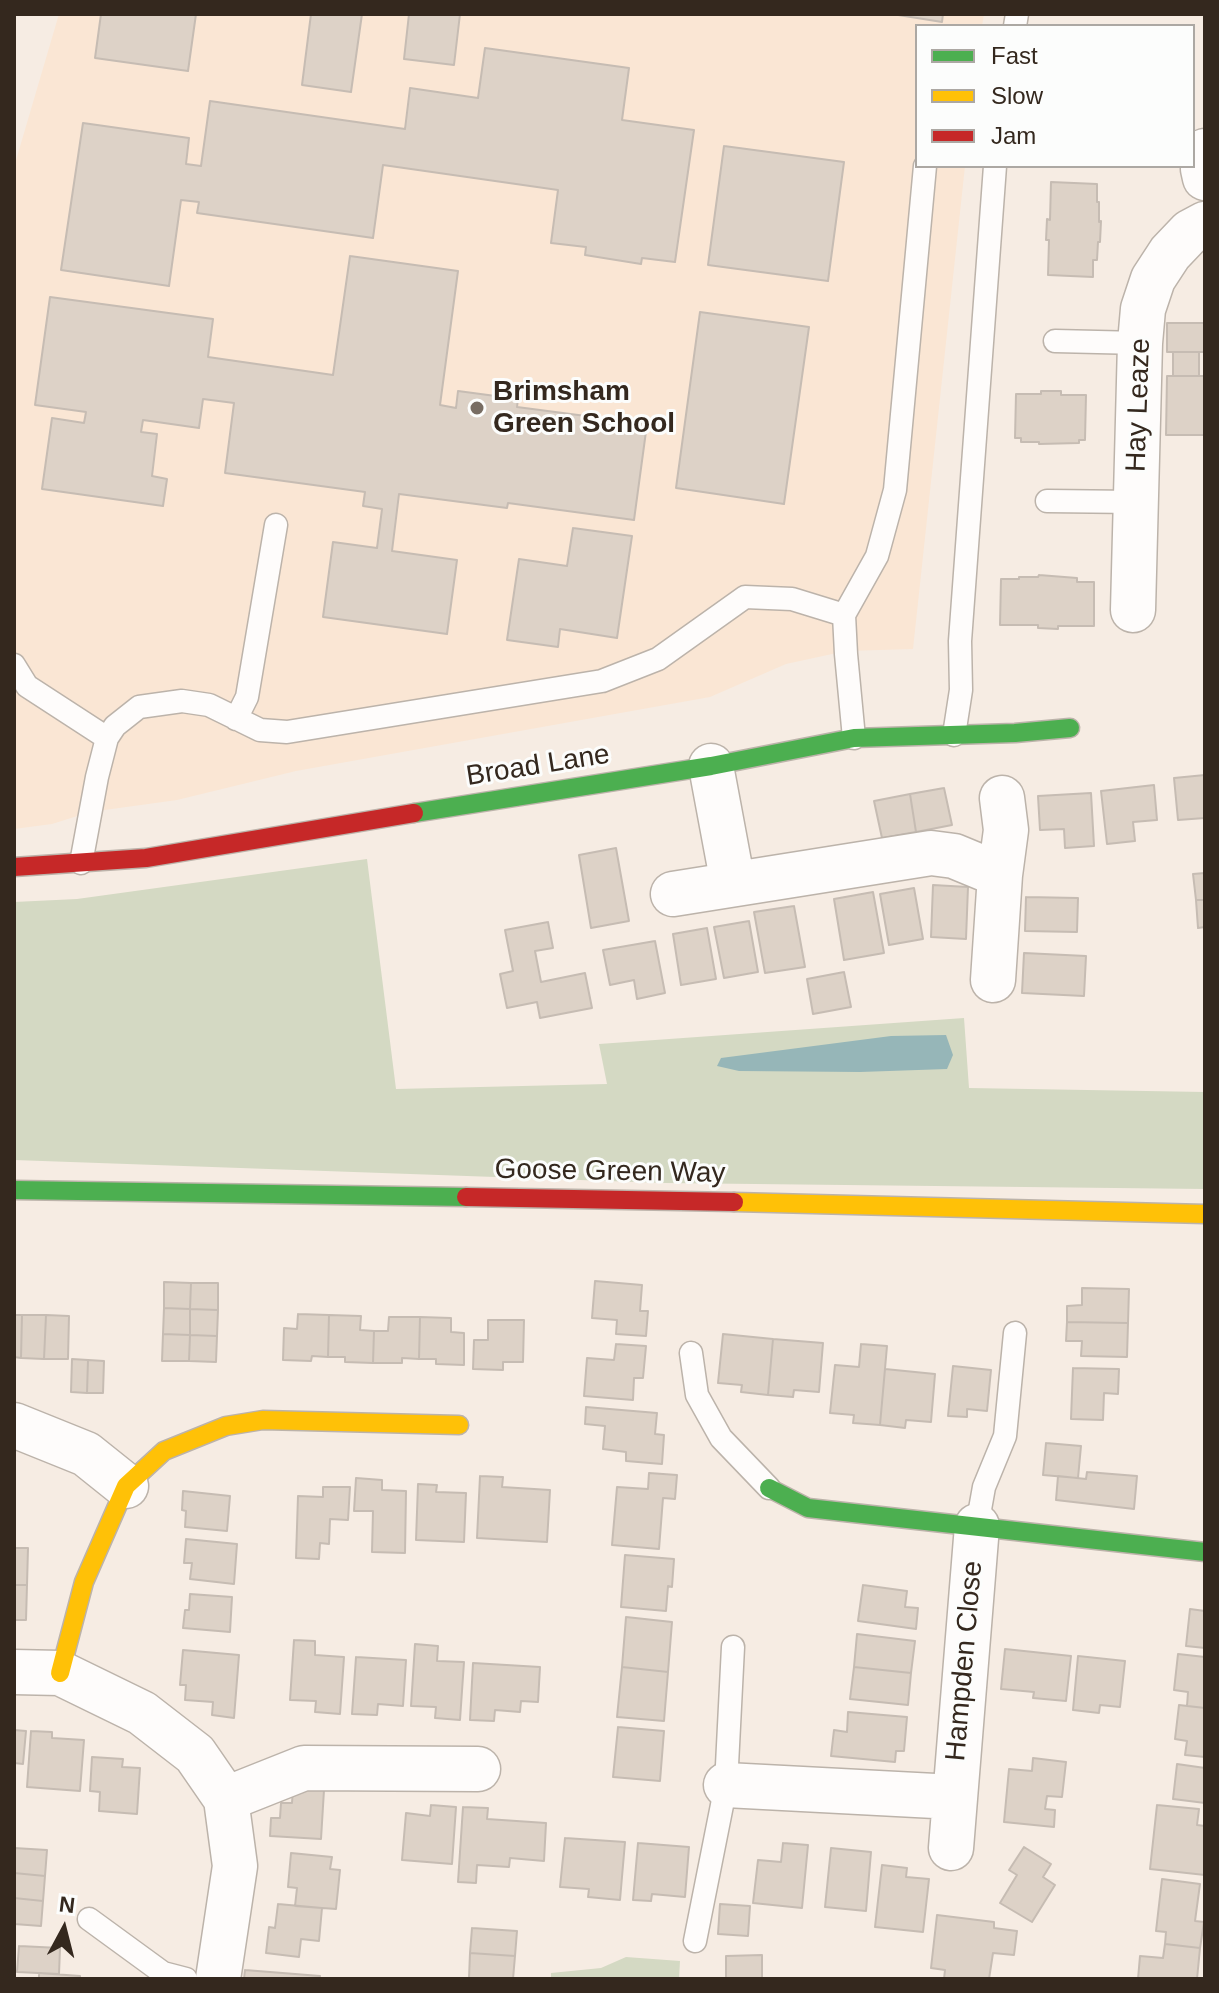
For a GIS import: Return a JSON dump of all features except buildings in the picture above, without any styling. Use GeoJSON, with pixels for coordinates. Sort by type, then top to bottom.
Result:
{"type":"FeatureCollection","features":[{"type":"Feature","properties":{"kind":"street"},"geometry":{"type":"LineString","coordinates":[[1205,151],[1205,178]]}},
{"type":"Feature","properties":{"kind":"street","name":"Hay Leaze"},"geometry":{"type":"LineString","coordinates":[[1133,610],[1143,309],[1153,279],[1170,253],[1190,232],[1205,224]]}},
{"type":"Feature","properties":{"kind":"street","name":"Broad Lane"},"geometry":{"type":"LineString","coordinates":[[14,867],[146,858],[711,766],[854,738],[1015,733],[1070,728]]}},
{"type":"Feature","properties":{"kind":"street"},"geometry":{"type":"LineString","coordinates":[[711,766],[733,884]]}},
{"type":"Feature","properties":{"kind":"street"},"geometry":{"type":"LineString","coordinates":[[993,980],[1006,830],[1002,798]]}},
{"type":"Feature","properties":{"kind":"street"},"geometry":{"type":"LineString","coordinates":[[673,894],[931,853],[954,856],[1000,875]]}},
{"type":"Feature","properties":{"kind":"street","name":"Goose Green Way"},"geometry":{"type":"LineString","coordinates":[[14,1190],[653,1200],[1205,1214]]}},
{"type":"Feature","properties":{"kind":"street"},"geometry":{"type":"LineString","coordinates":[[60,1673],[84,1582],[126,1486],[164,1451],[226,1426],[263,1420],[459,1425]]}},
{"type":"Feature","properties":{"kind":"street"},"geometry":{"type":"LineString","coordinates":[[14,1425],[86,1454],[126,1486]]}},
{"type":"Feature","properties":{"kind":"street","name":"Hampden Close"},"geometry":{"type":"LineString","coordinates":[[769,1488],[808,1508],[1205,1552]]}},
{"type":"Feature","properties":{"kind":"street","name":"Hampden Close"},"geometry":{"type":"LineString","coordinates":[[951,1848],[977,1526]]}},
{"type":"Feature","properties":{"kind":"street"},"geometry":{"type":"LineString","coordinates":[[14,1672],[60,1673],[142,1713],[195,1754],[226,1799],[235,1866],[218,1979]]}},
{"type":"Feature","properties":{"kind":"street"},"geometry":{"type":"LineString","coordinates":[[226,1799],[304,1768],[478,1769]]}},
{"type":"Feature","properties":{"kind":"street","name":"Hampden Close"},"geometry":{"type":"LineString","coordinates":[[726,1785],[954,1797]]}},
{"type":"Feature","properties":{"kind":"lane"},"geometry":{"type":"LineString","coordinates":[[854,738],[844,615],[877,556],[895,490],[925,168]]}},
{"type":"Feature","properties":{"kind":"lane"},"geometry":{"type":"LineString","coordinates":[[954,735],[961,690],[961,626],[995,168]]}},
{"type":"Feature","properties":{"kind":"lane"},"geometry":{"type":"LineString","coordinates":[[1055,341],[1140,343]]}},
{"type":"Feature","properties":{"kind":"lane"},"geometry":{"type":"LineString","coordinates":[[1047,501],[1136,502]]}},
{"type":"Feature","properties":{"kind":"lane"},"geometry":{"type":"LineString","coordinates":[[236,719],[247,697],[276,525]]}},
{"type":"Feature","properties":{"kind":"lane"},"geometry":{"type":"LineString","coordinates":[[81,863],[107,738],[115,726],[139,707],[182,701],[209,705],[260,730],[287,732],[602,681],[658,659],[745,597],[792,599],[844,615]]}},
{"type":"Feature","properties":{"kind":"lane"},"geometry":{"type":"LineString","coordinates":[[14,665],[27,686],[107,738]]}},
{"type":"Feature","properties":{"kind":"lane","name":"Hampden Close"},"geometry":{"type":"LineString","coordinates":[[977,1526],[984,1487],[1005,1436],[1015,1333]]}},
{"type":"Feature","properties":{"kind":"lane","name":"Hampden Close"},"geometry":{"type":"LineString","coordinates":[[691,1353],[697,1395],[721,1438],[769,1488]]}},
{"type":"Feature","properties":{"kind":"lane"},"geometry":{"type":"LineString","coordinates":[[695,1941],[726,1785],[733,1647]]}},
{"type":"Feature","properties":{"kind":"lane"},"geometry":{"type":"LineString","coordinates":[[89,1919],[163,1973],[186,1979]]}},
{"type":"Feature","properties":{"kind":"shaded area","name":"Brimsham Green School"},"geometry":{"type":"Polygon","coordinates":[[[59,14],[984,14],[982,24],[915,24],[915,168],[965,168],[913,649],[846,651],[786,664],[710,697],[296,771],[177,800],[90,812],[52,824],[14,829],[14,167],[59,14]]]}},
{"type":"Feature","properties":{"kind":"green space"},"geometry":{"type":"Polygon","coordinates":[[[367,859],[396,1089],[607,1084],[599,1044],[964,1018],[969,1088],[1205,1092],[1205,1189],[665,1183],[14,1160],[14,902],[77,899],[367,859]]]}},
{"type":"Feature","properties":{"kind":"green space"},"geometry":{"type":"Polygon","coordinates":[[[626,1957],[680,1961],[679,1979],[551,1979],[551,1973],[601,1968],[626,1957]]]}},
{"type":"Feature","properties":{"kind":"water"},"geometry":{"type":"Polygon","coordinates":[[[946,1035],[953,1055],[947,1069],[739,1071],[717,1066],[721,1058],[891,1036],[946,1035]]]}},
{"type":"Feature","properties":{"kind":"traffic: fast"},"geometry":{"type":"LineString","coordinates":[[414,813],[711,766],[854,738],[1015,733],[1070,728]]}},
{"type":"Feature","properties":{"kind":"traffic: fast"},"geometry":{"type":"LineString","coordinates":[[14,1190],[466,1197]]}},
{"type":"Feature","properties":{"kind":"traffic: fast"},"geometry":{"type":"LineString","coordinates":[[769,1488],[808,1508],[1205,1552]]}},
{"type":"Feature","properties":{"kind":"traffic: slow"},"geometry":{"type":"LineString","coordinates":[[734,1202],[1205,1214]]}},
{"type":"Feature","properties":{"kind":"traffic: slow"},"geometry":{"type":"LineString","coordinates":[[60,1673],[84,1582],[126,1486],[164,1451],[226,1426],[263,1420],[459,1425]]}},
{"type":"Feature","properties":{"kind":"traffic: jam"},"geometry":{"type":"LineString","coordinates":[[14,867],[146,858],[414,813]]}},
{"type":"Feature","properties":{"kind":"traffic: jam"},"geometry":{"type":"LineString","coordinates":[[466,1197],[734,1202]]}},
{"type":"Feature","properties":{"kind":"place","name":"Brimsham Green School"},"geometry":{"type":"Point","coordinates":[477,408]}}]}
